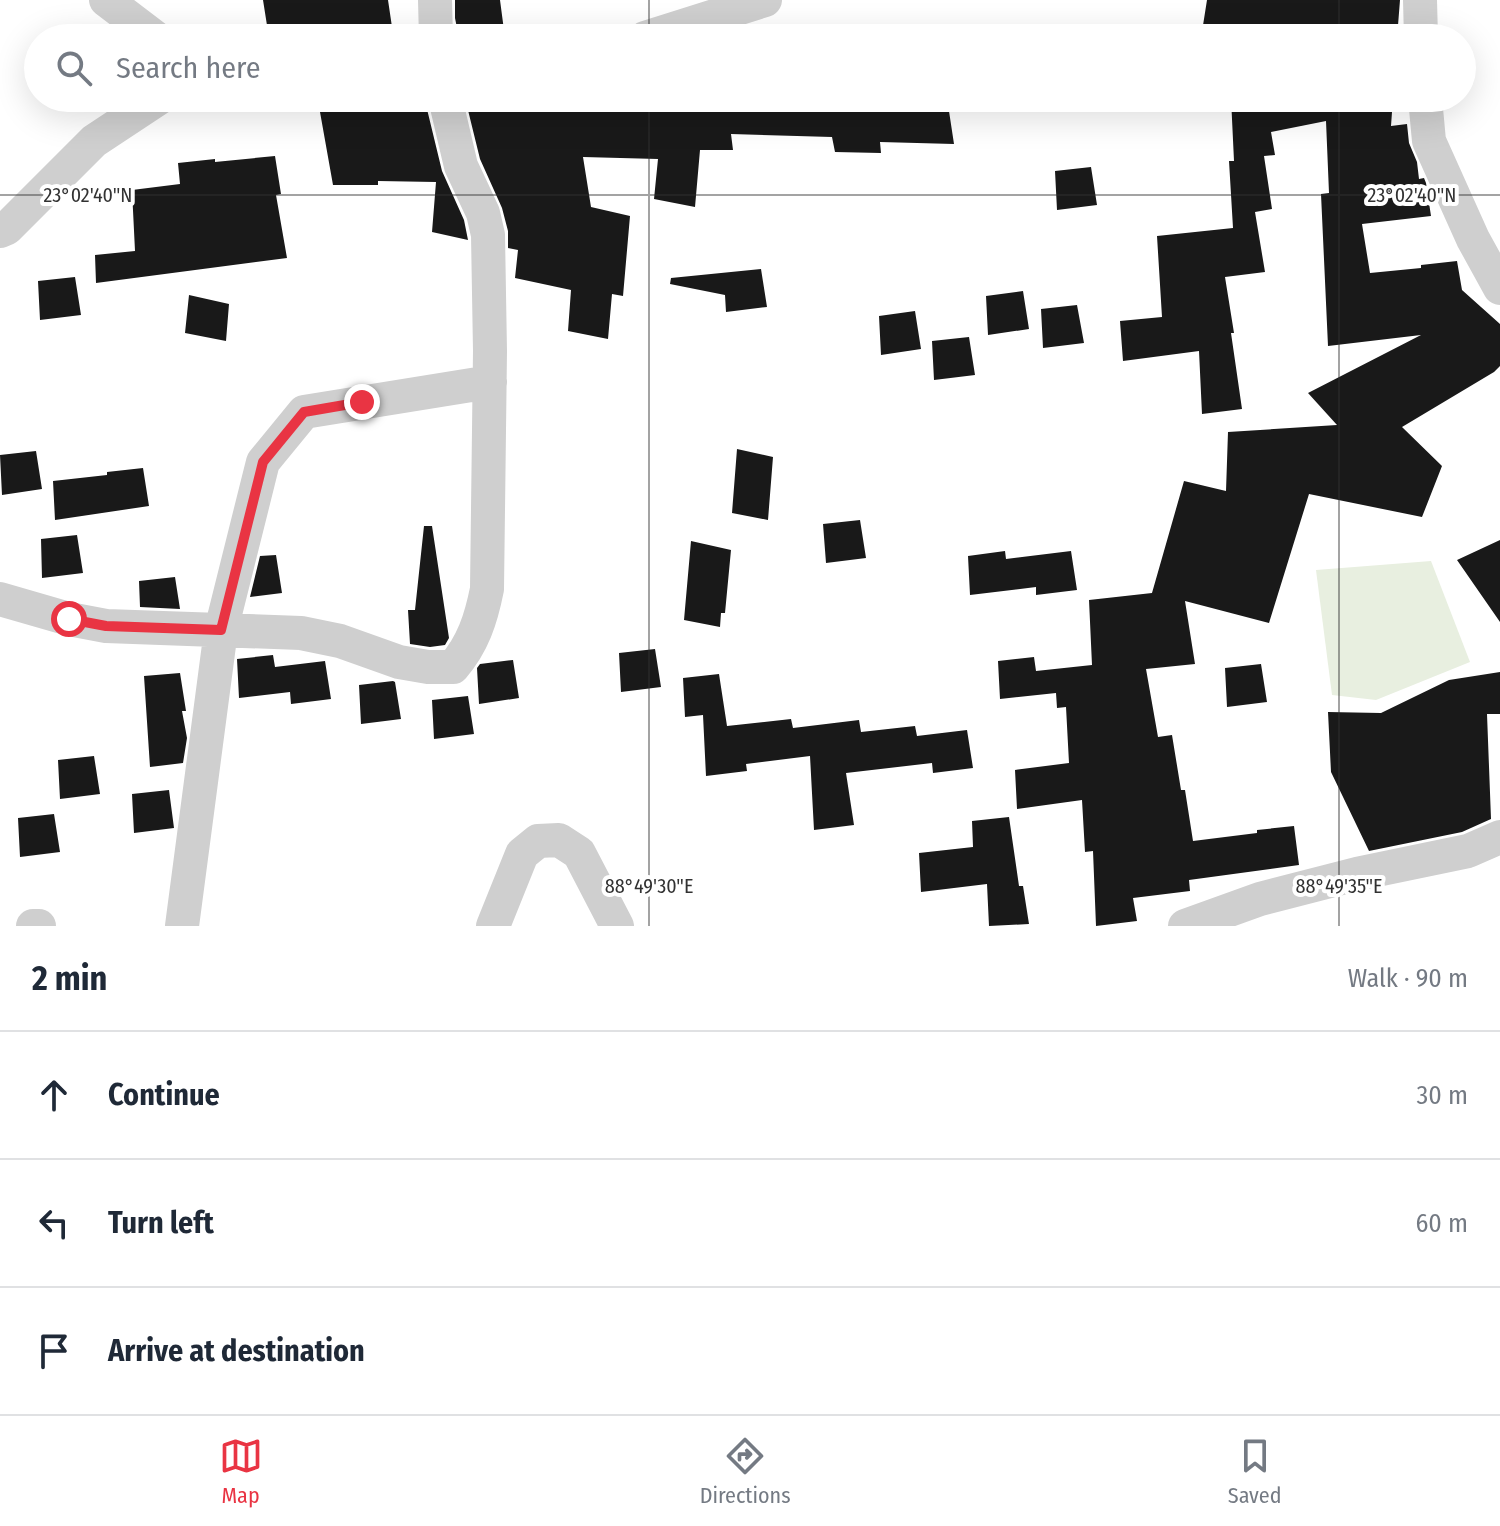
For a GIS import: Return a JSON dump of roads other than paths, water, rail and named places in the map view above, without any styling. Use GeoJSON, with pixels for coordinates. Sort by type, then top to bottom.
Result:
{"type":"FeatureCollection","features":[{"type":"Feature","properties":{"kind":"street"},"geometry":{"type":"LineString","coordinates":[[106,0],[138,24]]}},
{"type":"Feature","properties":{"kind":"street"},"geometry":{"type":"LineString","coordinates":[[435,0],[436,24]]}},
{"type":"Feature","properties":{"kind":"street"},"geometry":{"type":"LineString","coordinates":[[689,24],[765,0]]}},
{"type":"Feature","properties":{"kind":"street"},"geometry":{"type":"LineString","coordinates":[[1420,0],[1421,24]]}},
{"type":"Feature","properties":{"kind":"street"},"geometry":{"type":"LineString","coordinates":[[0,231],[7,228],[94,141],[138,112]]}},
{"type":"Feature","properties":{"kind":"street"},"geometry":{"type":"LineString","coordinates":[[0,599],[106,626],[301,633],[340,641],[399,662],[453,667],[466,652],[483,611],[487,589],[490,382],[488,235],[483,213],[461,166],[448,112]]}},
{"type":"Feature","properties":{"kind":"street"},"geometry":{"type":"LineString","coordinates":[[1426,112],[1429,141],[1473,239],[1500,288]]}},
{"type":"Feature","properties":{"kind":"street"},"geometry":{"type":"LineString","coordinates":[[182,926],[221,630],[263,462],[304,412],[490,382]]}},
{"type":"Feature","properties":{"kind":"street"},"geometry":{"type":"LineString","coordinates":[[1185,926],[1260,899],[1357,874],[1468,851],[1500,837]]}},
{"type":"Feature","properties":{"kind":"street"},"geometry":{"type":"LineString","coordinates":[[493,926],[522,854],[538,841],[559,840],[579,853],[617,926]]}},
{"type":"Feature","properties":{"kind":"street"},"geometry":{"type":"LineString","coordinates":[[33,926],[39,926]]}}]}
